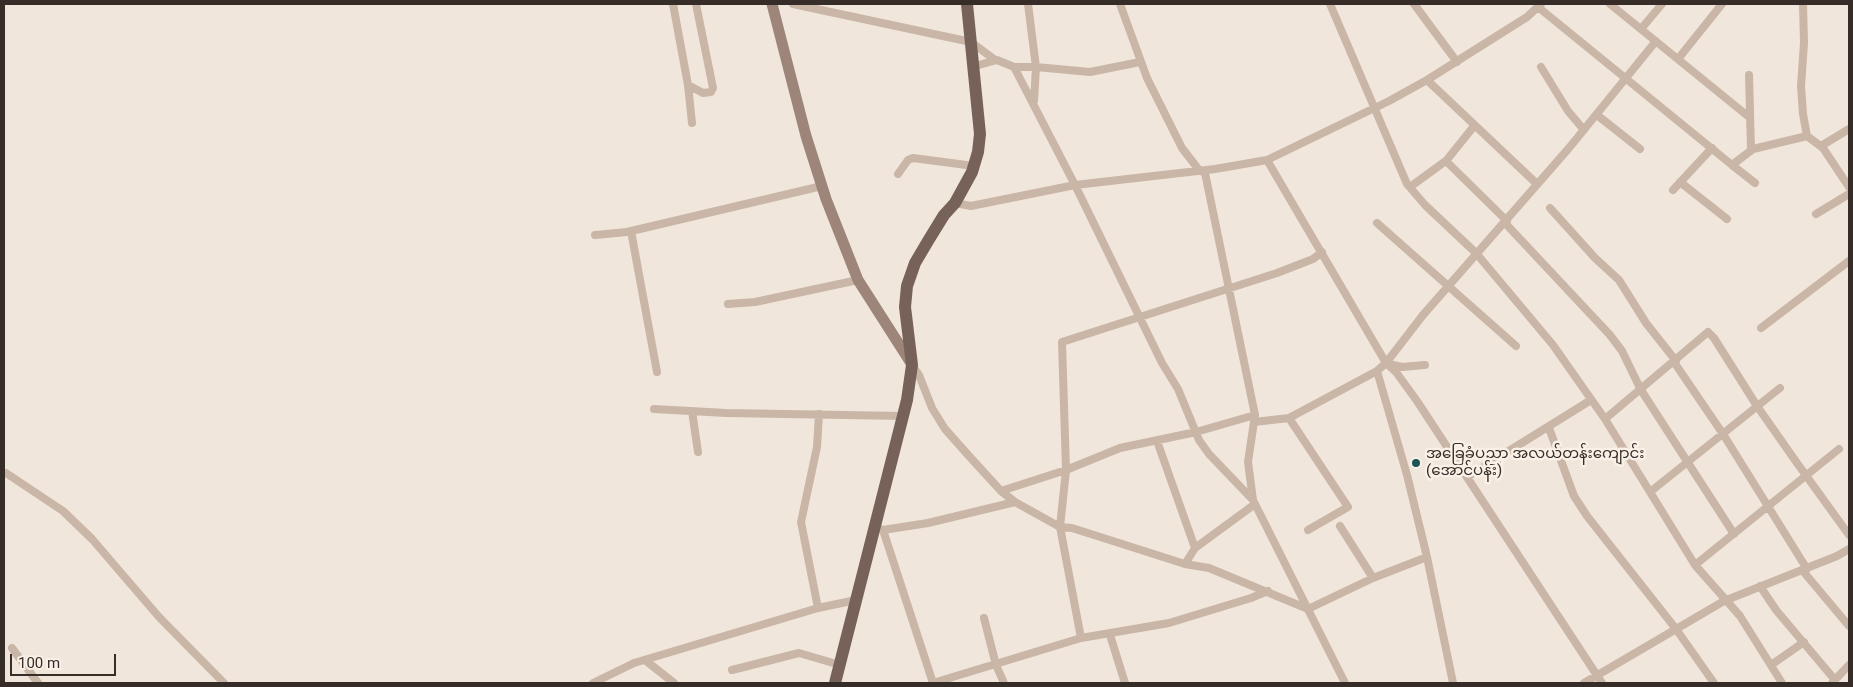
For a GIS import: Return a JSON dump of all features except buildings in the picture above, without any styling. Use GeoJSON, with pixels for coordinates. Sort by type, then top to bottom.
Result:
{"type":"FeatureCollection","features":[{"type":"Feature","properties":{"kind":"main road"},"geometry":{"type":"LineString","coordinates":[[835,683],[856,600],[879,528],[903,416],[912,365],[905,307],[907,286],[915,263],[944,215],[955,203],[974,166],[980,134],[975,66],[967,4]]}},
{"type":"Feature","properties":{"kind":"street"},"geometry":{"type":"LineString","coordinates":[[673,4],[688,85],[692,123]]}},
{"type":"Feature","properties":{"kind":"street"},"geometry":{"type":"LineString","coordinates":[[688,85],[703,93],[711,92],[713,88],[696,4]]}},
{"type":"Feature","properties":{"kind":"street"},"geometry":{"type":"LineString","coordinates":[[772,4],[806,136],[822,186],[858,280],[919,375],[932,408],[945,428],[1001,490],[1015,502],[1060,527],[1072,528],[1185,564],[1209,568],[1308,609],[1373,578],[1427,558]]}},
{"type":"Feature","properties":{"kind":"street"},"geometry":{"type":"LineString","coordinates":[[793,4],[971,42],[994,60],[1014,67],[1090,72],[1140,62]]}},
{"type":"Feature","properties":{"kind":"street"},"geometry":{"type":"LineString","coordinates":[[1028,4],[1036,67],[1034,103]]}},
{"type":"Feature","properties":{"kind":"street"},"geometry":{"type":"LineString","coordinates":[[1120,4],[1140,62],[1182,148],[1199,170],[1204,173],[1254,419],[1249,442],[1248,462],[1254,502]]}},
{"type":"Feature","properties":{"kind":"street"},"geometry":{"type":"LineString","coordinates":[[1330,4],[1410,187],[1425,205],[1476,253],[1553,345],[1605,419],[1695,565],[1724,601],[1740,616],[1782,683]]}},
{"type":"Feature","properties":{"kind":"street"},"geometry":{"type":"LineString","coordinates":[[1414,4],[1457,62]]}},
{"type":"Feature","properties":{"kind":"street"},"geometry":{"type":"LineString","coordinates":[[1610,4],[1749,118]]}},
{"type":"Feature","properties":{"kind":"street"},"geometry":{"type":"LineString","coordinates":[[1641,29],[1662,4]]}},
{"type":"Feature","properties":{"kind":"street"},"geometry":{"type":"LineString","coordinates":[[1678,60],[1722,4]]}},
{"type":"Feature","properties":{"kind":"street"},"geometry":{"type":"LineString","coordinates":[[1803,4],[1804,43],[1801,86],[1802,114],[1807,136],[1821,146],[1849,187]]}},
{"type":"Feature","properties":{"kind":"street"},"geometry":{"type":"LineString","coordinates":[[955,203],[971,206],[1075,185],[1267,160],[1375,108],[1427,80],[1527,17],[1539,5],[1626,79],[1756,183]]}},
{"type":"Feature","properties":{"kind":"street"},"geometry":{"type":"LineString","coordinates":[[1001,490],[1066,470],[1120,448],[1254,419],[1289,418],[1377,371],[1386,363],[1476,253],[1506,222],[1597,115],[1656,41]]}},
{"type":"Feature","properties":{"kind":"street"},"geometry":{"type":"LineString","coordinates":[[975,66],[994,60]]}},
{"type":"Feature","properties":{"kind":"street"},"geometry":{"type":"LineString","coordinates":[[1542,66],[1568,111],[1584,130]]}},
{"type":"Feature","properties":{"kind":"street"},"geometry":{"type":"LineString","coordinates":[[1014,67],[1178,389],[1196,432],[1208,454],[1254,502],[1345,683]]}},
{"type":"Feature","properties":{"kind":"street"},"geometry":{"type":"LineString","coordinates":[[1749,75],[1751,150]]}},
{"type":"Feature","properties":{"kind":"street"},"geometry":{"type":"LineString","coordinates":[[1427,80],[1537,184]]}},
{"type":"Feature","properties":{"kind":"street"},"geometry":{"type":"LineString","coordinates":[[1597,115],[1640,149]]}},
{"type":"Feature","properties":{"kind":"street"},"geometry":{"type":"LineString","coordinates":[[1410,187],[1447,160],[1474,126]]}},
{"type":"Feature","properties":{"kind":"street"},"geometry":{"type":"LineString","coordinates":[[1821,146],[1849,129]]}},
{"type":"Feature","properties":{"kind":"street"},"geometry":{"type":"LineString","coordinates":[[1732,165],[1751,150],[1807,136]]}},
{"type":"Feature","properties":{"kind":"street"},"geometry":{"type":"LineString","coordinates":[[1673,190],[1712,148]]}},
{"type":"Feature","properties":{"kind":"street"},"geometry":{"type":"LineString","coordinates":[[898,174],[908,160],[913,158],[974,166]]}},
{"type":"Feature","properties":{"kind":"street"},"geometry":{"type":"LineString","coordinates":[[1267,160],[1386,363],[1396,372],[1418,401],[1599,680]]}},
{"type":"Feature","properties":{"kind":"street"},"geometry":{"type":"LineString","coordinates":[[1447,160],[1610,335],[1622,351],[1641,390],[1734,534]]}},
{"type":"Feature","properties":{"kind":"street"},"geometry":{"type":"LineString","coordinates":[[1680,182],[1727,219]]}},
{"type":"Feature","properties":{"kind":"street"},"geometry":{"type":"LineString","coordinates":[[595,234],[631,231],[822,186]]}},
{"type":"Feature","properties":{"kind":"street"},"geometry":{"type":"LineString","coordinates":[[1816,214],[1849,194]]}},
{"type":"Feature","properties":{"kind":"street"},"geometry":{"type":"LineString","coordinates":[[1550,208],[1595,258],[1619,280],[1646,323],[1675,361],[1723,434],[1804,569],[1849,626]]}},
{"type":"Feature","properties":{"kind":"street"},"geometry":{"type":"LineString","coordinates":[[1377,223],[1447,287],[1470,304],[1516,346]]}},
{"type":"Feature","properties":{"kind":"street"},"geometry":{"type":"LineString","coordinates":[[631,231],[657,372]]}},
{"type":"Feature","properties":{"kind":"street"},"geometry":{"type":"LineString","coordinates":[[1081,638],[1060,527],[1066,470],[1062,342],[1286,270],[1322,252]]}},
{"type":"Feature","properties":{"kind":"street"},"geometry":{"type":"LineString","coordinates":[[1761,328],[1849,261]]}},
{"type":"Feature","properties":{"kind":"street"},"geometry":{"type":"LineString","coordinates":[[728,304],[755,302],[858,280]]}},
{"type":"Feature","properties":{"kind":"street"},"geometry":{"type":"LineString","coordinates":[[1605,419],[1708,332],[1714,338],[1757,406],[1849,535]]}},
{"type":"Feature","properties":{"kind":"street"},"geometry":{"type":"LineString","coordinates":[[1386,363],[1402,367],[1425,365]]}},
{"type":"Feature","properties":{"kind":"street"},"geometry":{"type":"LineString","coordinates":[[1377,371],[1407,475],[1427,558],[1453,683]]}},
{"type":"Feature","properties":{"kind":"street"},"geometry":{"type":"LineString","coordinates":[[1650,492],[1780,388]]}},
{"type":"Feature","properties":{"kind":"street"},"geometry":{"type":"LineString","coordinates":[[1467,478],[1591,400]]}},
{"type":"Feature","properties":{"kind":"street"},"geometry":{"type":"LineString","coordinates":[[654,409],[903,416]]}},
{"type":"Feature","properties":{"kind":"street"},"geometry":{"type":"LineString","coordinates":[[692,411],[698,452]]}},
{"type":"Feature","properties":{"kind":"street"},"geometry":{"type":"LineString","coordinates":[[818,608],[801,522],[816,447],[819,414]]}},
{"type":"Feature","properties":{"kind":"street"},"geometry":{"type":"LineString","coordinates":[[1289,418],[1348,507],[1308,530]]}},
{"type":"Feature","properties":{"kind":"street"},"geometry":{"type":"LineString","coordinates":[[1549,428],[1574,496],[1587,516],[1676,629],[1710,682]]}},
{"type":"Feature","properties":{"kind":"street"},"geometry":{"type":"LineString","coordinates":[[1157,441],[1195,548]]}},
{"type":"Feature","properties":{"kind":"street"},"geometry":{"type":"LineString","coordinates":[[1695,565],[1840,449]]}},
{"type":"Feature","properties":{"kind":"street"},"geometry":{"type":"LineString","coordinates":[[6,473],[63,511],[92,539],[159,617],[224,683]]}},
{"type":"Feature","properties":{"kind":"street"},"geometry":{"type":"LineString","coordinates":[[1015,502],[928,523],[879,528],[933,683],[1081,638],[1110,635],[1169,623],[1268,591]]}},
{"type":"Feature","properties":{"kind":"street"},"geometry":{"type":"LineString","coordinates":[[1185,564],[1195,548],[1254,502]]}},
{"type":"Feature","properties":{"kind":"street"},"geometry":{"type":"LineString","coordinates":[[1340,526],[1354,548],[1359,552],[1373,578]]}},
{"type":"Feature","properties":{"kind":"street"},"geometry":{"type":"LineString","coordinates":[[1584,683],[1599,680],[1676,629],[1724,601],[1849,549]]}},
{"type":"Feature","properties":{"kind":"street"},"geometry":{"type":"LineString","coordinates":[[1760,586],[1776,610],[1804,642],[1833,682],[1849,665]]}},
{"type":"Feature","properties":{"kind":"street"},"geometry":{"type":"LineString","coordinates":[[593,683],[645,660],[818,608],[856,600]]}},
{"type":"Feature","properties":{"kind":"street"},"geometry":{"type":"LineString","coordinates":[[984,618],[996,665],[1004,683]]}},
{"type":"Feature","properties":{"kind":"street"},"geometry":{"type":"LineString","coordinates":[[1110,635],[1125,683]]}},
{"type":"Feature","properties":{"kind":"street"},"geometry":{"type":"LineString","coordinates":[[1771,665],[1804,642]]}},
{"type":"Feature","properties":{"kind":"street"},"geometry":{"type":"LineString","coordinates":[[12,648],[38,683]]}},
{"type":"Feature","properties":{"kind":"street"},"geometry":{"type":"LineString","coordinates":[[732,670],[799,653],[840,665]]}},
{"type":"Feature","properties":{"kind":"street"},"geometry":{"type":"LineString","coordinates":[[645,660],[674,683]]}},
{"type":"Feature","properties":{"kind":"place","name":"အခြေခံပညာ အလယ်တန်းကျောင်း (အောင်ပန်း)"},"geometry":{"type":"Point","coordinates":[1416,463]}}]}
